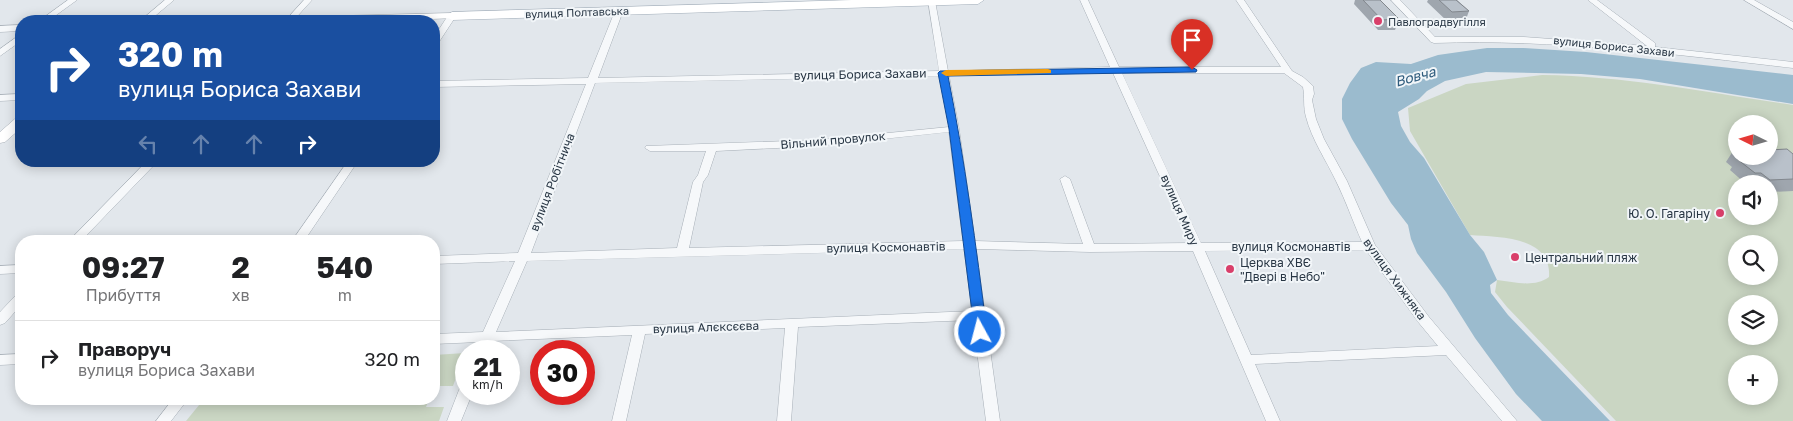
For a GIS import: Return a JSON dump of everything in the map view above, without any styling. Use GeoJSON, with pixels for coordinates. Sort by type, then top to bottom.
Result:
{"type":"FeatureCollection","features":[{"type":"Feature","properties":{"kind":"main road"},"geometry":{"type":"LineString","coordinates":[[452,16],[464,0]]}},
{"type":"Feature","properties":{"kind":"main road","name":"вулиця Полтавська"},"geometry":{"type":"LineString","coordinates":[[440,16],[978,0]]}},
{"type":"Feature","properties":{"kind":"main road"},"geometry":{"type":"LineString","coordinates":[[0,139],[15,126]]}},
{"type":"Feature","properties":{"kind":"street"},"geometry":{"type":"LineString","coordinates":[[52,15],[73,0]]}},
{"type":"Feature","properties":{"kind":"street"},"geometry":{"type":"LineString","coordinates":[[151,15],[170,0]]}},
{"type":"Feature","properties":{"kind":"street"},"geometry":{"type":"LineString","coordinates":[[294,15],[308,0]]}},
{"type":"Feature","properties":{"kind":"street","name":"вулиця Миру"},"geometry":{"type":"LineString","coordinates":[[1084,0],[1197,247],[1273,421]]}},
{"type":"Feature","properties":{"kind":"street","name":"вулиця Хижняка"},"geometry":{"type":"LineString","coordinates":[[1240,0],[1287,70],[1308,86],[1309,94],[1307,100],[1311,119],[1319,139],[1342,181],[1369,246],[1424,320],[1510,421]]}},
{"type":"Feature","properties":{"kind":"street","name":"вулиця Бориса Захави"},"geometry":{"type":"LineString","coordinates":[[1395,0],[1432,38],[1551,39],[1793,65]]}},
{"type":"Feature","properties":{"kind":"street"},"geometry":{"type":"LineString","coordinates":[[1592,0],[1652,45]]}},
{"type":"Feature","properties":{"kind":"street"},"geometry":{"type":"LineString","coordinates":[[1748,0],[1793,26]]}},
{"type":"Feature","properties":{"kind":"street"},"geometry":{"type":"LineString","coordinates":[[930,1],[954,129],[993,421]]}},
{"type":"Feature","properties":{"kind":"street","name":"вулиця Робітнича"},"geometry":{"type":"LineString","coordinates":[[485,340],[523,257],[619,11]]}},
{"type":"Feature","properties":{"kind":"street"},"geometry":{"type":"LineString","coordinates":[[440,34],[452,16]]}},
{"type":"Feature","properties":{"kind":"street"},"geometry":{"type":"LineString","coordinates":[[0,29],[15,28]]}},
{"type":"Feature","properties":{"kind":"street"},"geometry":{"type":"LineString","coordinates":[[0,53],[15,42]]}},
{"type":"Feature","properties":{"kind":"street","name":"вулиця Бориса Захави"},"geometry":{"type":"LineString","coordinates":[[440,84],[593,79],[1117,70],[1287,70]]}},
{"type":"Feature","properties":{"kind":"street"},"geometry":{"type":"LineString","coordinates":[[0,98],[15,97]]}},
{"type":"Feature","properties":{"kind":"street","name":"Вільний провулок"},"geometry":{"type":"LineString","coordinates":[[650,148],[712,148],[825,143],[954,129]]}},
{"type":"Feature","properties":{"kind":"street"},"geometry":{"type":"LineString","coordinates":[[682,252],[698,182],[703,175],[712,148]]}},
{"type":"Feature","properties":{"kind":"street"},"geometry":{"type":"LineString","coordinates":[[81,235],[147,167]]}},
{"type":"Feature","properties":{"kind":"street"},"geometry":{"type":"LineString","coordinates":[[302,235],[349,167]]}},
{"type":"Feature","properties":{"kind":"street"},"geometry":{"type":"LineString","coordinates":[[1065,179],[1090,248]]}},
{"type":"Feature","properties":{"kind":"street","name":"вулиця Космонавтів"},"geometry":{"type":"LineString","coordinates":[[440,260],[970,245],[1090,248],[1369,246]]}},
{"type":"Feature","properties":{"kind":"street"},"geometry":{"type":"LineString","coordinates":[[0,270],[15,269]]}},
{"type":"Feature","properties":{"kind":"street"},"geometry":{"type":"LineString","coordinates":[[0,320],[15,304]]}},
{"type":"Feature","properties":{"kind":"street","name":"вулиця Алєксєєва"},"geometry":{"type":"LineString","coordinates":[[440,339],[978,315]]}},
{"type":"Feature","properties":{"kind":"street"},"geometry":{"type":"LineString","coordinates":[[784,421],[792,324]]}},
{"type":"Feature","properties":{"kind":"street"},"geometry":{"type":"LineString","coordinates":[[619,421],[640,329]]}},
{"type":"Feature","properties":{"kind":"street"},"geometry":{"type":"LineString","coordinates":[[1246,360],[1449,350]]}},
{"type":"Feature","properties":{"kind":"street"},"geometry":{"type":"LineString","coordinates":[[0,360],[15,359]]}},
{"type":"Feature","properties":{"kind":"street"},"geometry":{"type":"LineString","coordinates":[[162,421],[175,405]]}},
{"type":"Feature","properties":{"kind":"street"},"geometry":{"type":"LineString","coordinates":[[454,421],[460,405]]}},
{"type":"Feature","properties":{"kind":"green space"},"geometry":{"type":"Polygon","coordinates":[[[1542,75],[1605,78],[1793,105],[1793,421],[1616,421],[1507,307],[1495,292],[1497,280],[1531,283],[1549,277],[1548,264],[1542,253],[1533,246],[1521,241],[1470,235],[1410,131],[1408,108],[1466,84],[1542,75]]]}},
{"type":"Feature","properties":{"kind":"green space"},"geometry":{"type":"Polygon","coordinates":[[[455,354],[455,380],[453,386],[440,386],[440,355],[455,354]]]}},
{"type":"Feature","properties":{"kind":"green space"},"geometry":{"type":"Polygon","coordinates":[[[199,405],[427,405],[426,407],[444,407],[439,421],[186,421],[199,405]]]}},
{"type":"Feature","properties":{"kind":"water","name":"Вовча"},"geometry":{"type":"Polygon","coordinates":[[[1487,48],[1586,52],[1793,75],[1793,104],[1640,79],[1581,74],[1486,72],[1445,81],[1427,91],[1419,99],[1398,112],[1401,126],[1410,142],[1424,158],[1470,235],[1484,252],[1497,280],[1490,285],[1491,293],[1508,315],[1610,421],[1542,421],[1516,394],[1417,253],[1408,225],[1391,203],[1342,119],[1342,99],[1350,83],[1361,68],[1376,62],[1411,64],[1438,55],[1487,48]]]}},
{"type":"Feature","properties":{"kind":"building"},"geometry":{"type":"Polygon","coordinates":[[[1363,0],[1380,0],[1399,19],[1382,20],[1363,0]]]}},
{"type":"Feature","properties":{"kind":"building"},"geometry":{"type":"Polygon","coordinates":[[[1439,0],[1456,0],[1469,11],[1452,12],[1439,0]]]}},
{"type":"Feature","properties":{"kind":"building"},"geometry":{"type":"Polygon","coordinates":[[[1787,149],[1793,154],[1793,179],[1778,180],[1778,175],[1755,173],[1745,165],[1778,165],[1778,150],[1787,149]]]}},
{"type":"Feature","properties":{"kind":"slow traffic"},"geometry":{"type":"LineString","coordinates":[[946,73],[1048,71]]}},
{"type":"Feature","properties":{"kind":"place","name":"Павлоградвугілля"},"geometry":{"type":"Point","coordinates":[1378,21]}},
{"type":"Feature","properties":{"kind":"place","name":"Ю. О. Гагаріну"},"geometry":{"type":"Point","coordinates":[1720,213]}},
{"type":"Feature","properties":{"kind":"place","name":"Центральний пляж"},"geometry":{"type":"Point","coordinates":[1515,257]}},
{"type":"Feature","properties":{"kind":"place","name":"Церква ХВЄ \"Двері в Небо\""},"geometry":{"type":"Point","coordinates":[1230,269]}},
{"type":"Feature","properties":{"kind":"route"},"geometry":{"type":"LineString","coordinates":[[980,332],[954,129],[943,73],[1192,70]]}}]}
